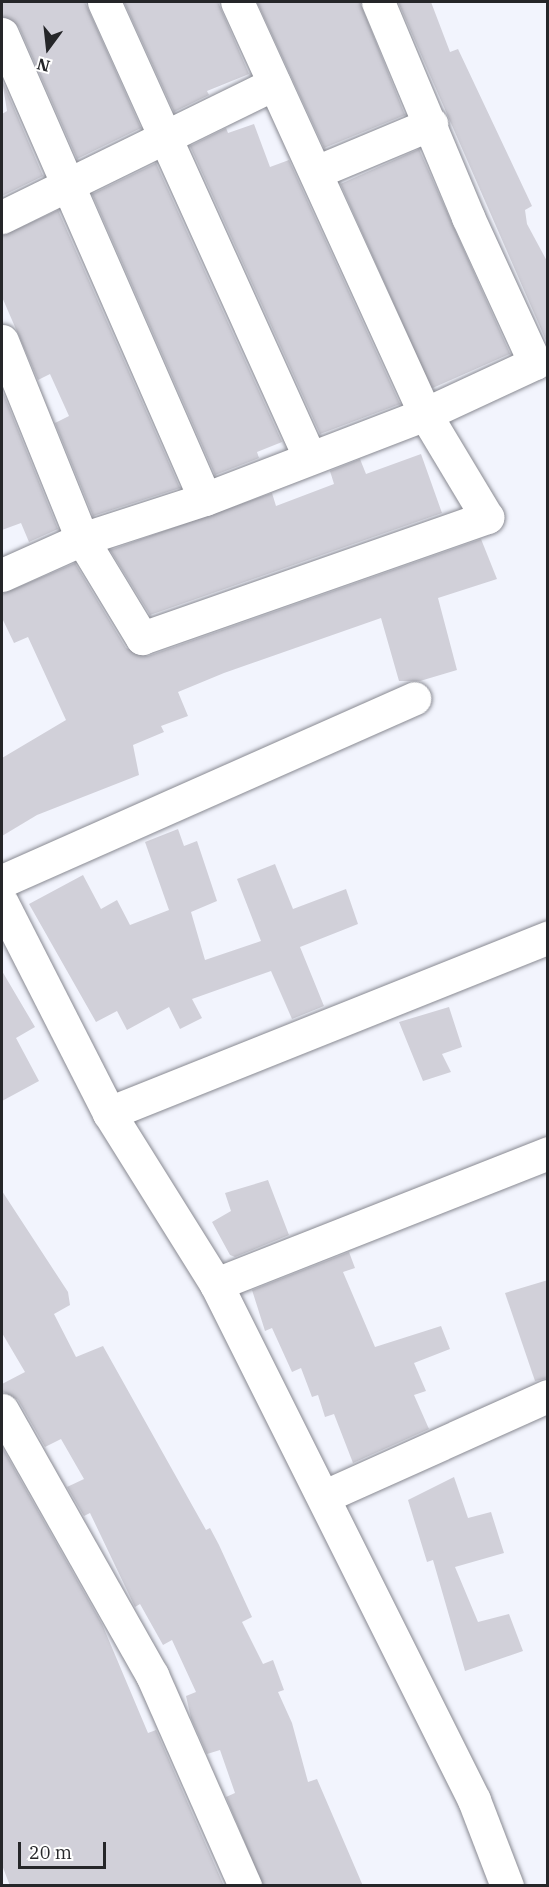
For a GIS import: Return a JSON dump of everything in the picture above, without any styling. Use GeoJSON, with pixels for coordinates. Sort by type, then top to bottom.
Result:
{"type":"FeatureCollection","features":[{"type":"Feature","properties":{"kind":"street"},"geometry":{"type":"LineString","coordinates":[[104,2],[309,456]]}},
{"type":"Feature","properties":{"kind":"street"},"geometry":{"type":"LineString","coordinates":[[2,341],[82,539],[142,638],[487,517],[425,414],[237,2]]}},
{"type":"Feature","properties":{"kind":"street"},"geometry":{"type":"LineString","coordinates":[[2,575],[82,539],[205,499],[309,456],[425,414],[536,363],[468,217],[378,2]]}},
{"type":"Feature","properties":{"kind":"street"},"geometry":{"type":"LineString","coordinates":[[2,34],[205,499]]}},
{"type":"Feature","properties":{"kind":"street"},"geometry":{"type":"LineString","coordinates":[[2,217],[274,84]]}},
{"type":"Feature","properties":{"kind":"street"},"geometry":{"type":"LineString","coordinates":[[316,172],[431,124]]}},
{"type":"Feature","properties":{"kind":"street"},"geometry":{"type":"LineString","coordinates":[[2,881],[414,698]]}},
{"type":"Feature","properties":{"kind":"street"},"geometry":{"type":"LineString","coordinates":[[5,918],[110,1113],[216,1284],[325,1496],[474,1800],[507,1886]]}},
{"type":"Feature","properties":{"kind":"street"},"geometry":{"type":"LineString","coordinates":[[110,1113],[548,937]]}},
{"type":"Feature","properties":{"kind":"street"},"geometry":{"type":"LineString","coordinates":[[216,1284],[548,1153]]}},
{"type":"Feature","properties":{"kind":"street"},"geometry":{"type":"LineString","coordinates":[[325,1496],[548,1396]]}},
{"type":"Feature","properties":{"kind":"street"},"geometry":{"type":"LineString","coordinates":[[2,1410],[152,1675],[245,1886]]}},
{"type":"Feature","properties":{"kind":"building"},"geometry":{"type":"Polygon","coordinates":[[[2,2],[85,2],[141,128],[77,159],[19,27],[2,16],[2,2]]]}},
{"type":"Feature","properties":{"kind":"building"},"geometry":{"type":"Polygon","coordinates":[[[124,2],[218,2],[249,74],[207,91],[209,95],[174,112],[124,2]]]}},
{"type":"Feature","properties":{"kind":"building"},"geometry":{"type":"Polygon","coordinates":[[[257,2],[360,2],[405,115],[324,148],[257,2]]]}},
{"type":"Feature","properties":{"kind":"building"},"geometry":{"type":"Polygon","coordinates":[[[398,2],[431,2],[450,52],[458,49],[532,206],[525,210],[527,224],[548,263],[548,345],[398,2]]]}},
{"type":"Feature","properties":{"kind":"building"},"geometry":{"type":"Polygon","coordinates":[[[2,80],[43,176],[2,196],[2,114],[7,111],[2,80]]]}},
{"type":"Feature","properties":{"kind":"building"},"geometry":{"type":"Polygon","coordinates":[[[254,124],[270,167],[289,160],[400,404],[320,434],[190,146],[226,128],[228,133],[254,124]]]}},
{"type":"Feature","properties":{"kind":"building"},"geometry":{"type":"Polygon","coordinates":[[[419,149],[510,354],[432,389],[340,184],[419,149]]]}},
{"type":"Feature","properties":{"kind":"building"},"geometry":{"type":"Polygon","coordinates":[[[156,163],[282,442],[257,452],[259,458],[215,475],[92,194],[156,163]]]}},
{"type":"Feature","properties":{"kind":"building"},"geometry":{"type":"Polygon","coordinates":[[[58,210],[180,488],[93,516],[55,423],[69,416],[50,374],[38,380],[2,297],[2,236],[58,210]]]}},
{"type":"Feature","properties":{"kind":"building"},"geometry":{"type":"Polygon","coordinates":[[[2,390],[58,529],[29,542],[21,523],[2,530],[2,390]]]}},
{"type":"Feature","properties":{"kind":"building"},"geometry":{"type":"Polygon","coordinates":[[[421,454],[442,513],[150,615],[110,550],[272,493],[276,506],[334,484],[330,471],[360,459],[366,474],[421,454]]]}},
{"type":"Feature","properties":{"kind":"building"},"geometry":{"type":"Polygon","coordinates":[[[481,539],[497,579],[438,598],[457,670],[420,681],[399,681],[381,618],[224,673],[178,692],[188,716],[161,726],[164,732],[133,745],[139,775],[37,815],[2,836],[2,758],[66,720],[28,637],[14,643],[2,618],[2,594],[75,563],[126,648],[148,656],[481,539]]]}},
{"type":"Feature","properties":{"kind":"building"},"geometry":{"type":"Polygon","coordinates":[[[178,829],[184,846],[197,841],[217,901],[191,912],[205,960],[261,941],[237,879],[275,864],[293,909],[346,889],[358,924],[300,947],[324,1006],[292,1019],[271,971],[192,999],[202,1018],[180,1029],[169,1007],[127,1030],[117,1011],[96,1022],[29,904],[83,875],[101,909],[117,900],[130,925],[169,910],[145,842],[178,829]]]}},
{"type":"Feature","properties":{"kind":"building"},"geometry":{"type":"Polygon","coordinates":[[[2,971],[35,1027],[16,1038],[39,1081],[2,1101],[2,971]]]}},
{"type":"Feature","properties":{"kind":"building"},"geometry":{"type":"Polygon","coordinates":[[[449,1007],[462,1047],[442,1054],[451,1072],[423,1081],[399,1022],[449,1007]]]}},
{"type":"Feature","properties":{"kind":"building"},"geometry":{"type":"Polygon","coordinates":[[[268,1180],[289,1235],[299,1231],[235,1257],[230,1255],[212,1222],[231,1211],[225,1193],[268,1180]]]}},
{"type":"Feature","properties":{"kind":"building"},"geometry":{"type":"Polygon","coordinates":[[[2,1191],[68,1292],[70,1305],[54,1314],[76,1357],[103,1346],[206,1530],[210,1528],[219,1545],[252,1617],[242,1622],[263,1664],[273,1660],[284,1690],[278,1692],[292,1723],[308,1782],[317,1779],[363,1886],[263,1886],[226,1797],[235,1793],[220,1750],[207,1754],[191,1718],[186,1696],[196,1692],[172,1640],[163,1645],[140,1604],[135,1607],[90,1513],[84,1516],[67,1487],[84,1479],[61,1439],[45,1447],[18,1400],[2,1391],[2,1384],[25,1372],[2,1333],[2,1191]]]}},
{"type":"Feature","properties":{"kind":"building"},"geometry":{"type":"Polygon","coordinates":[[[349,1252],[355,1268],[343,1272],[375,1347],[441,1326],[450,1349],[414,1363],[426,1391],[414,1395],[429,1429],[353,1463],[334,1414],[325,1417],[318,1395],[312,1397],[301,1368],[292,1372],[272,1328],[265,1331],[252,1290],[349,1252]]]}},
{"type":"Feature","properties":{"kind":"building"},"geometry":{"type":"Polygon","coordinates":[[[548,1280],[548,1378],[535,1381],[505,1293],[548,1280]]]}},
{"type":"Feature","properties":{"kind":"building"},"geometry":{"type":"Polygon","coordinates":[[[2,1447],[102,1624],[148,1733],[156,1730],[224,1886],[10,1886],[2,1865],[2,1447]]]}},
{"type":"Feature","properties":{"kind":"building"},"geometry":{"type":"Polygon","coordinates":[[[454,1477],[468,1518],[491,1512],[504,1553],[455,1567],[478,1622],[509,1614],[523,1651],[465,1671],[433,1560],[427,1562],[408,1500],[454,1477]]]}}]}
